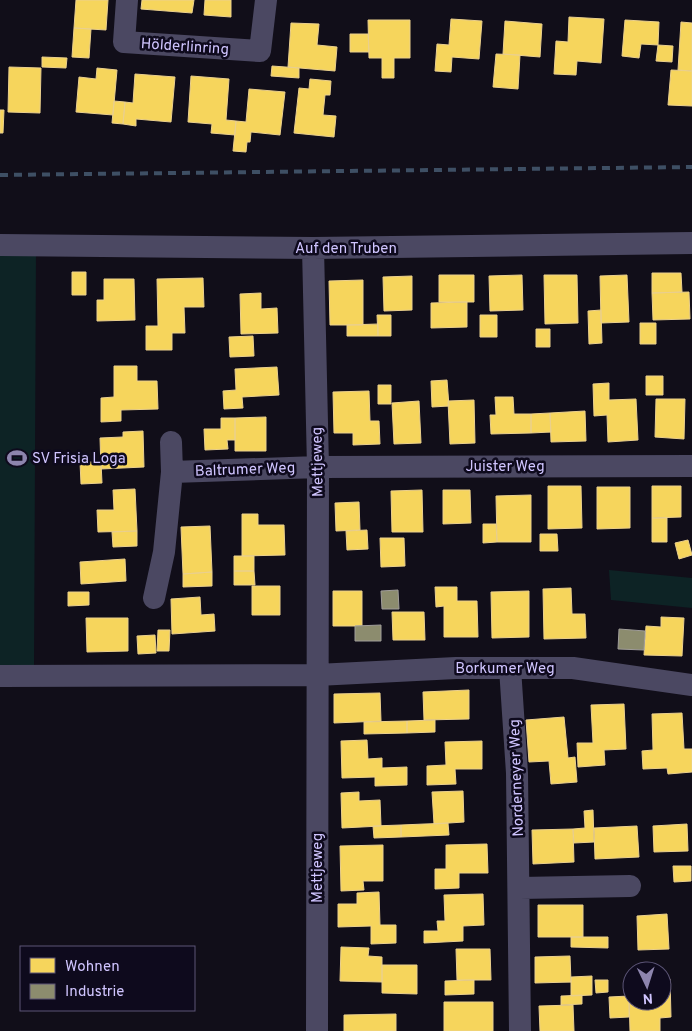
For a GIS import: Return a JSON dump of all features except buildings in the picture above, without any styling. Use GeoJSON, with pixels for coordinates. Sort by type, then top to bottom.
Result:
{"type":"FeatureCollection","features":[{"type":"Feature","properties":{"kind":"street","name":"Hölderlinring"},"geometry":{"type":"LineString","coordinates":[[127,0],[124,42],[260,51],[266,0]]}},
{"type":"Feature","properties":{"kind":"street","name":"Auf den Truben"},"geometry":{"type":"LineString","coordinates":[[0,245],[313,248],[692,243]]}},
{"type":"Feature","properties":{"kind":"street","name":"Mettjeweg"},"geometry":{"type":"LineString","coordinates":[[313,248],[318,467],[317,1031]]}},
{"type":"Feature","properties":{"kind":"street"},"geometry":{"type":"LineString","coordinates":[[154,598],[164,552],[172,472],[170,442]]}},
{"type":"Feature","properties":{"kind":"street","name":"Juister Weg"},"geometry":{"type":"LineString","coordinates":[[318,467],[692,466]]}},
{"type":"Feature","properties":{"kind":"street","name":"Baltrumer Weg"},"geometry":{"type":"LineString","coordinates":[[172,472],[318,467]]}},
{"type":"Feature","properties":{"kind":"street","name":"Borkumer Weg"},"geometry":{"type":"LineString","coordinates":[[317,675],[456,668],[573,668],[692,685]]}},
{"type":"Feature","properties":{"kind":"street","name":"Norderneyer Weg"},"geometry":{"type":"LineString","coordinates":[[510,668],[517,774],[520,888],[520,1031]]}},
{"type":"Feature","properties":{"kind":"street"},"geometry":{"type":"LineString","coordinates":[[0,676],[317,675]]}},
{"type":"Feature","properties":{"kind":"street"},"geometry":{"type":"LineString","coordinates":[[520,888],[630,886]]}},
{"type":"Feature","properties":{"kind":"green space","name":"SV Frisia Loga"},"geometry":{"type":"Polygon","coordinates":[[[0,249],[36,249],[34,667],[0,668],[0,249]]]}},
{"type":"Feature","properties":{"kind":"green space"},"geometry":{"type":"Polygon","coordinates":[[[609,570],[692,578],[692,608],[611,600],[609,570]]]}},
{"type":"Feature","properties":{"kind":"railway"},"geometry":{"type":"LineString","coordinates":[[0,175],[692,167]]}},
{"type":"Feature","properties":{"kind":"place","name":"SV Frisia Loga"},"geometry":{"type":"Point","coordinates":[17,458]}}]}
